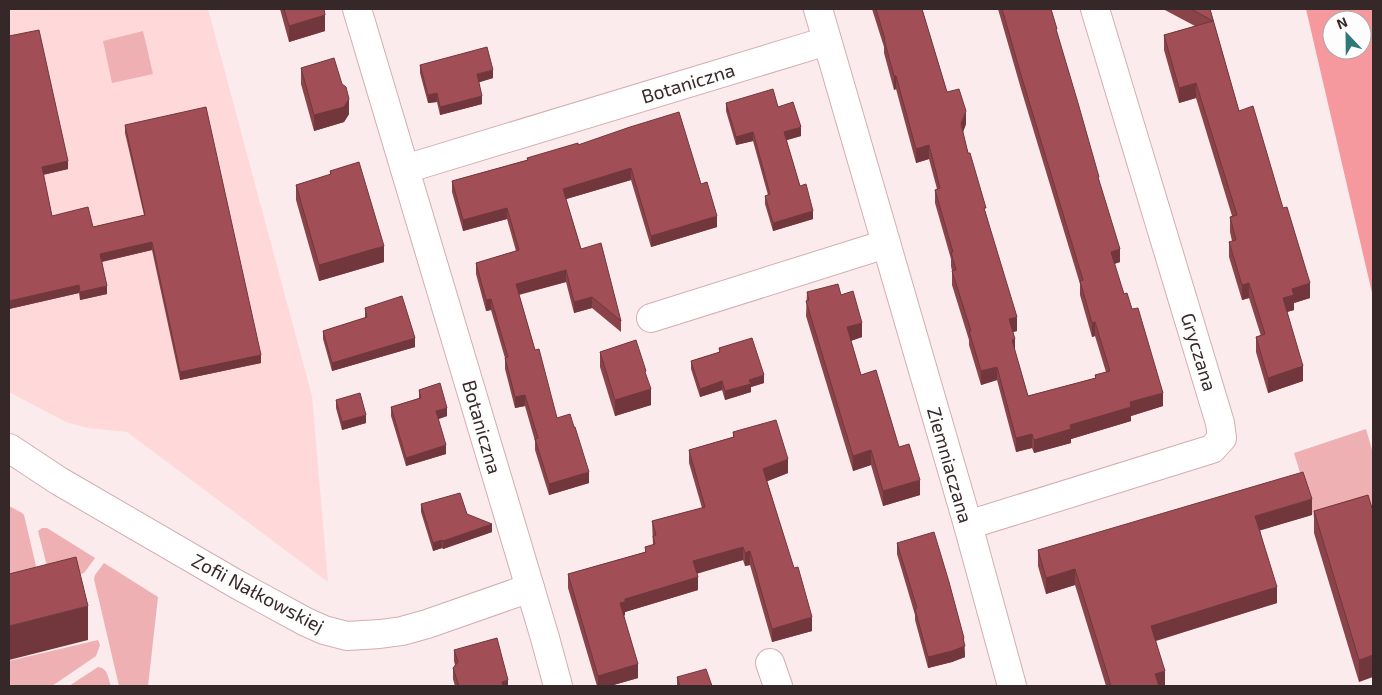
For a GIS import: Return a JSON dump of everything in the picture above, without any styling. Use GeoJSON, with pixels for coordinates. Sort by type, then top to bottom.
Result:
{"type":"FeatureCollection","features":[{"type":"Feature","properties":{"kind":"street","name":"Botaniczna"},"geometry":{"type":"LineString","coordinates":[[357,9],[558,686]]}},
{"type":"Feature","properties":{"kind":"street","name":"Ziemniaczana"},"geometry":{"type":"LineString","coordinates":[[818,9],[968,525],[1012,686]]}},
{"type":"Feature","properties":{"kind":"street","name":"Gryczana"},"geometry":{"type":"LineString","coordinates":[[968,525],[1212,449],[1222,438],[1220,423],[1095,9]]}},
{"type":"Feature","properties":{"kind":"street","name":"Botaniczna"},"geometry":{"type":"LineString","coordinates":[[405,169],[827,41]]}},
{"type":"Feature","properties":{"kind":"street"},"geometry":{"type":"LineString","coordinates":[[651,318],[886,244]]}},
{"type":"Feature","properties":{"kind":"street","name":"Zofii Nałkowskiej"},"geometry":{"type":"LineString","coordinates":[[9,448],[59,481],[238,585],[324,630],[347,636],[402,631],[530,588]]}},
{"type":"Feature","properties":{"kind":"shaded area"},"geometry":{"type":"Polygon","coordinates":[[[9,9],[208,9],[312,396],[328,582],[127,432],[88,428],[66,422],[9,392],[9,9]]]}},
{"type":"Feature","properties":{"kind":"shaded area"},"geometry":{"type":"Polygon","coordinates":[[[1306,9],[1373,9],[1373,297],[1306,9]]]}},
{"type":"Feature","properties":{"kind":"shaded area"},"geometry":{"type":"Polygon","coordinates":[[[143,31],[153,74],[112,83],[103,41],[143,31]]]}},
{"type":"Feature","properties":{"kind":"shaded area"},"geometry":{"type":"Polygon","coordinates":[[[1366,429],[1373,453],[1373,508],[1316,525],[1294,453],[1366,429]]]}},
{"type":"Feature","properties":{"kind":"shaded area"},"geometry":{"type":"Polygon","coordinates":[[[9,506],[24,515],[40,583],[9,592],[9,506]]]}},
{"type":"Feature","properties":{"kind":"shaded area"},"geometry":{"type":"Polygon","coordinates":[[[42,528],[47,528],[95,558],[84,573],[51,582],[38,531],[42,528]]]}},
{"type":"Feature","properties":{"kind":"shaded area"},"geometry":{"type":"Polygon","coordinates":[[[104,563],[158,597],[148,686],[119,686],[94,579],[104,563]]]}},
{"type":"Feature","properties":{"kind":"shaded area"},"geometry":{"type":"Polygon","coordinates":[[[98,640],[100,645],[96,656],[52,686],[9,686],[9,661],[98,640]]]}},
{"type":"Feature","properties":{"kind":"shaded area"},"geometry":{"type":"Polygon","coordinates":[[[98,667],[106,671],[111,686],[69,686],[98,667]]]}},
{"type":"Feature","properties":{"kind":"building"},"geometry":{"type":"Polygon","coordinates":[[[284,9],[324,9],[325,15],[289,26],[284,9]]]}},
{"type":"Feature","properties":{"kind":"building"},"geometry":{"type":"Polygon","coordinates":[[[876,9],[922,9],[947,92],[959,89],[966,111],[961,124],[968,153],[970,153],[986,208],[984,208],[1017,317],[1009,319],[1015,339],[1012,340],[1028,396],[1096,378],[1095,375],[1110,371],[1095,322],[1092,323],[1080,281],[1083,280],[1002,9],[1051,9],[1120,249],[1111,252],[1124,294],[1127,293],[1132,309],[1138,308],[1163,393],[1130,402],[1131,407],[1070,425],[1071,429],[1034,440],[1032,434],[1016,438],[997,367],[981,371],[969,331],[971,331],[952,271],[956,270],[951,252],[953,252],[935,190],[940,188],[929,145],[916,149],[876,9]]]}},
{"type":"Feature","properties":{"kind":"building"},"geometry":{"type":"Polygon","coordinates":[[[1191,9],[1210,9],[1239,111],[1253,106],[1283,208],[1287,207],[1310,283],[1292,289],[1294,295],[1283,298],[1303,366],[1268,378],[1256,337],[1265,334],[1249,283],[1242,285],[1229,242],[1236,240],[1230,217],[1237,215],[1196,83],[1179,88],[1164,35],[1213,21],[1191,9]]]}},
{"type":"Feature","properties":{"kind":"building"},"geometry":{"type":"Polygon","coordinates":[[[39,30],[68,161],[42,167],[52,216],[88,207],[93,227],[145,215],[125,125],[206,107],[261,355],[180,372],[152,242],[100,254],[107,286],[80,292],[79,285],[9,301],[9,36],[39,30]]]}},
{"type":"Feature","properties":{"kind":"building"},"geometry":{"type":"Polygon","coordinates":[[[487,47],[493,70],[477,74],[482,96],[440,107],[437,93],[428,95],[420,65],[487,47]]]}},
{"type":"Feature","properties":{"kind":"building"},"geometry":{"type":"Polygon","coordinates":[[[334,58],[349,99],[344,107],[314,115],[301,68],[334,58]]]}},
{"type":"Feature","properties":{"kind":"building"},"geometry":{"type":"Polygon","coordinates":[[[773,89],[778,107],[793,102],[801,127],[784,132],[800,186],[806,184],[813,211],[773,223],[765,196],[770,194],[753,132],[736,137],[726,103],[773,89]]]}},
{"type":"Feature","properties":{"kind":"building"},"geometry":{"type":"Polygon","coordinates":[[[679,112],[701,184],[707,182],[717,216],[651,236],[631,168],[563,189],[581,249],[601,243],[621,321],[592,297],[574,302],[566,270],[516,284],[535,350],[539,349],[557,418],[570,414],[589,472],[549,484],[535,439],[538,438],[525,395],[515,397],[505,358],[508,357],[491,299],[486,300],[476,263],[519,250],[507,208],[463,220],[452,181],[528,160],[527,158],[578,143],[578,145],[679,112]]]}},
{"type":"Feature","properties":{"kind":"building"},"geometry":{"type":"Polygon","coordinates":[[[359,162],[384,246],[319,265],[296,185],[331,174],[330,171],[359,162]]]}},
{"type":"Feature","properties":{"kind":"building"},"geometry":{"type":"Polygon","coordinates":[[[838,284],[841,295],[853,291],[862,323],[847,327],[861,375],[876,370],[899,447],[909,444],[920,480],[883,491],[871,450],[853,456],[806,301],[809,300],[807,292],[838,284]]]}},
{"type":"Feature","properties":{"kind":"building"},"geometry":{"type":"Polygon","coordinates":[[[402,296],[415,338],[332,363],[323,331],[367,317],[365,308],[402,296]]]}},
{"type":"Feature","properties":{"kind":"building"},"geometry":{"type":"Polygon","coordinates":[[[752,338],[764,375],[749,380],[751,384],[725,391],[722,381],[700,389],[691,361],[720,352],[719,348],[752,338]]]}},
{"type":"Feature","properties":{"kind":"building"},"geometry":{"type":"Polygon","coordinates":[[[636,340],[651,389],[615,400],[600,352],[636,340]]]}},
{"type":"Feature","properties":{"kind":"building"},"geometry":{"type":"Polygon","coordinates":[[[440,383],[447,408],[436,411],[446,445],[406,458],[391,407],[421,398],[419,390],[440,383]]]}},
{"type":"Feature","properties":{"kind":"building"},"geometry":{"type":"Polygon","coordinates":[[[360,393],[366,415],[342,422],[336,400],[360,393]]]}},
{"type":"Feature","properties":{"kind":"building"},"geometry":{"type":"Polygon","coordinates":[[[776,420],[788,459],[763,469],[794,568],[798,567],[812,617],[772,629],[750,551],[745,553],[743,547],[693,561],[698,577],[625,599],[625,602],[620,603],[638,664],[598,676],[568,574],[646,552],[645,547],[655,544],[653,536],[656,535],[652,521],[705,507],[689,450],[734,437],[733,432],[776,420]]]}},
{"type":"Feature","properties":{"kind":"building"},"geometry":{"type":"Polygon","coordinates":[[[1303,472],[1312,499],[1255,516],[1277,587],[1151,626],[1165,671],[1155,674],[1159,686],[1111,686],[1075,569],[1046,578],[1038,550],[1303,472]]]}},
{"type":"Feature","properties":{"kind":"building"},"geometry":{"type":"Polygon","coordinates":[[[460,493],[467,514],[492,524],[433,543],[421,504],[460,493]]]}},
{"type":"Feature","properties":{"kind":"building"},"geometry":{"type":"Polygon","coordinates":[[[1368,495],[1373,511],[1373,655],[1359,660],[1314,511],[1368,495]]]}},
{"type":"Feature","properties":{"kind":"building"},"geometry":{"type":"Polygon","coordinates":[[[934,532],[965,646],[928,657],[915,609],[917,608],[897,543],[934,532]]]}},
{"type":"Feature","properties":{"kind":"building"},"geometry":{"type":"Polygon","coordinates":[[[76,557],[88,606],[9,626],[9,574],[76,557]]]}},
{"type":"Feature","properties":{"kind":"building"},"geometry":{"type":"Polygon","coordinates":[[[497,638],[508,680],[502,682],[503,686],[459,686],[453,668],[458,662],[454,650],[497,638]]]}},
{"type":"Feature","properties":{"kind":"building"},"geometry":{"type":"Polygon","coordinates":[[[706,669],[712,686],[680,686],[677,677],[706,669]]]}}]}
